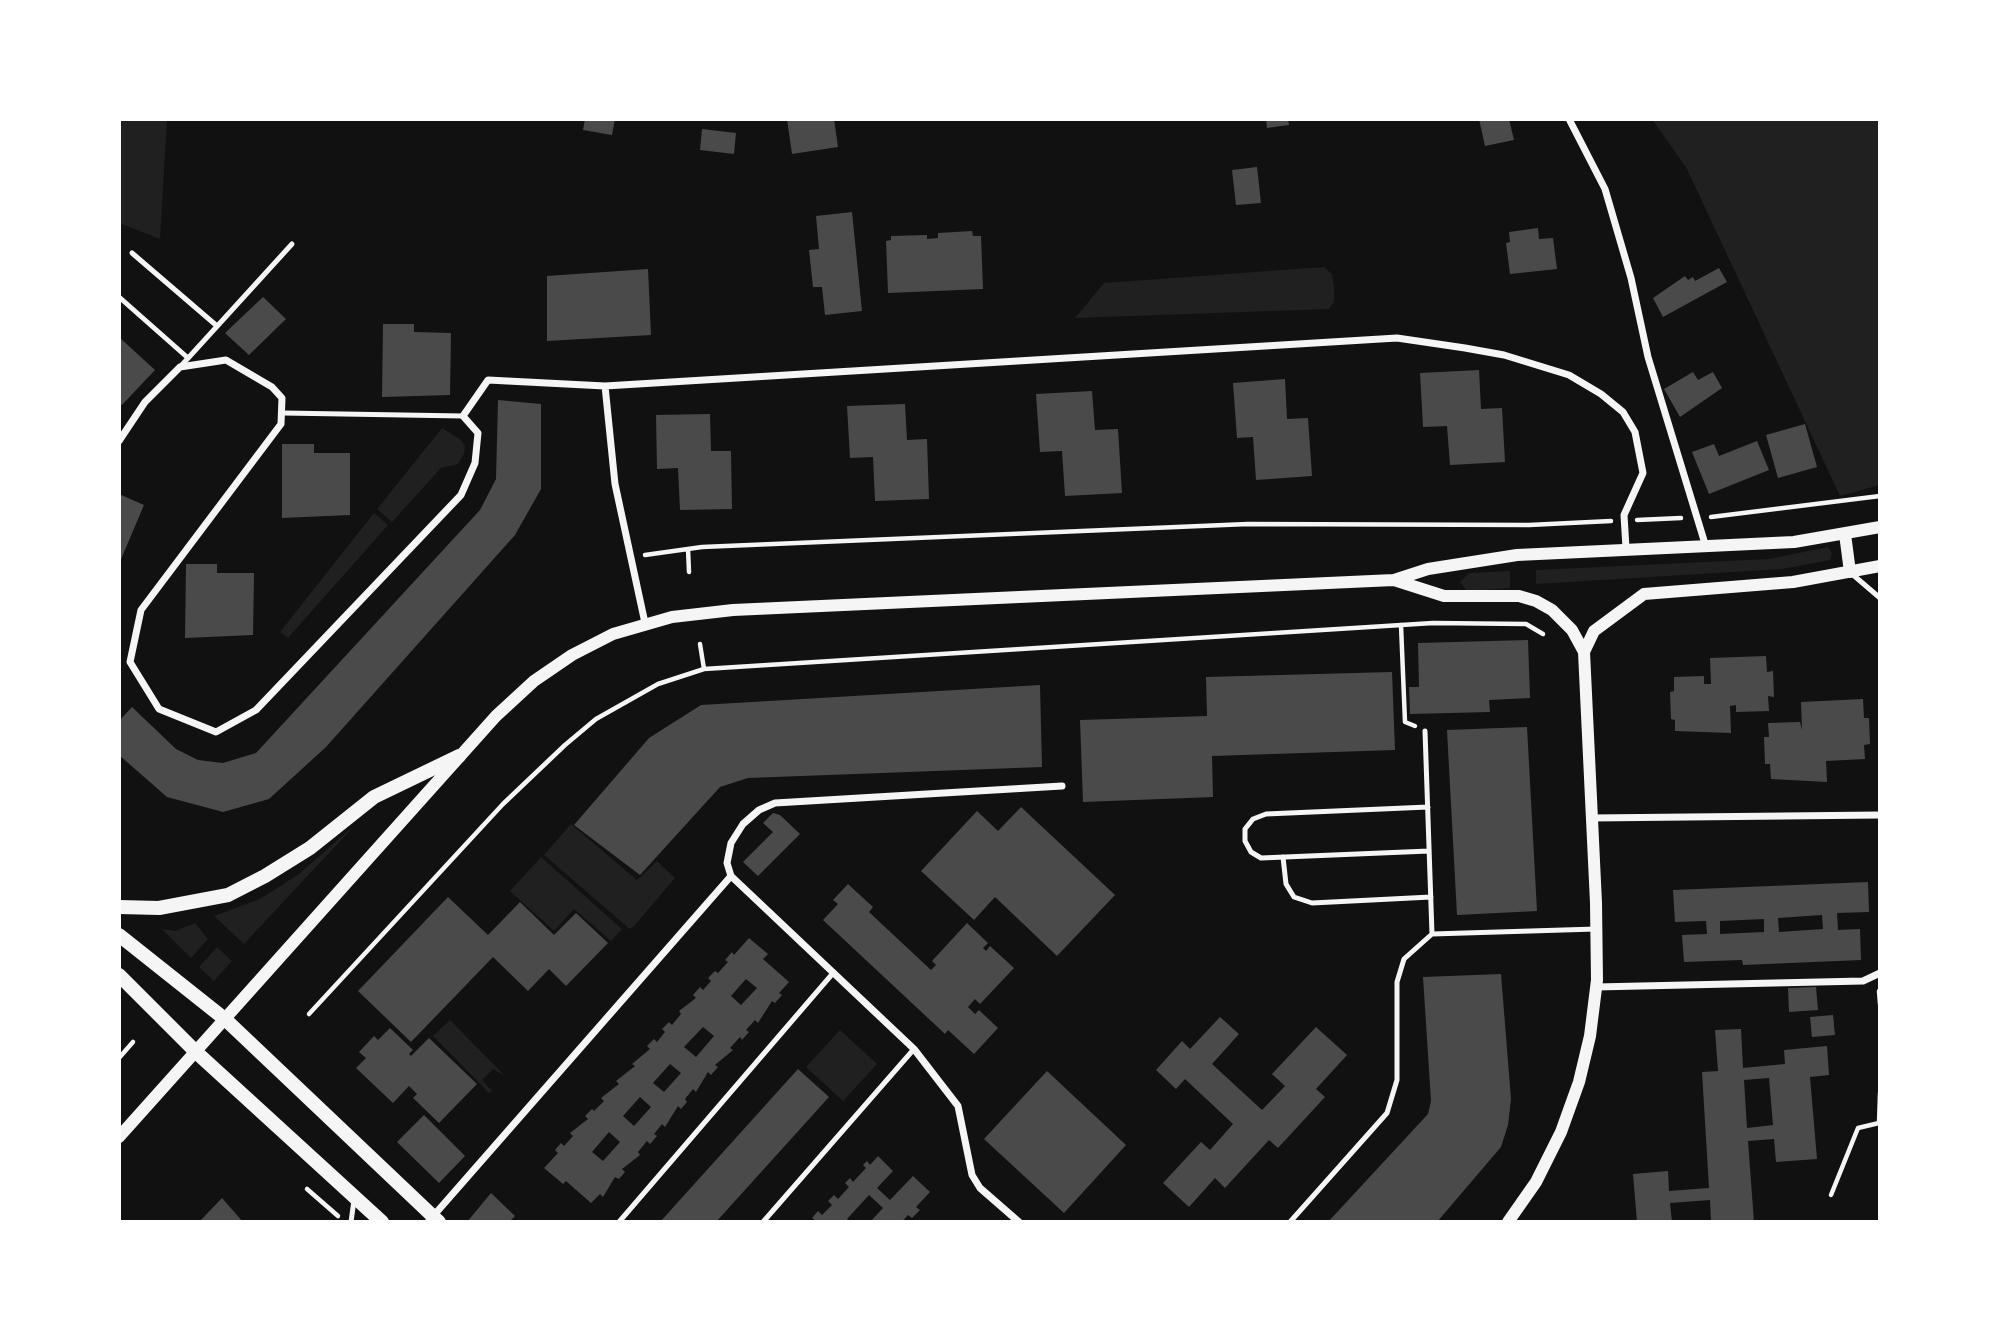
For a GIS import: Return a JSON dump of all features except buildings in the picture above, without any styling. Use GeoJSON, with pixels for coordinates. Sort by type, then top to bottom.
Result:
{"type":"FeatureCollection","features":[{"type":"Feature","properties":{"kind":"main road"},"geometry":{"type":"LineString","coordinates":[[119,907],[159,908],[228,895],[310,848],[374,797],[459,756]]}},
{"type":"Feature","properties":{"kind":"main road"},"geometry":{"type":"LineString","coordinates":[[119,935],[226,1020],[433,1220]]}},
{"type":"Feature","properties":{"kind":"main road"},"geometry":{"type":"LineString","coordinates":[[119,975],[196,1052],[382,1222]]}},
{"type":"Feature","properties":{"kind":"street"},"geometry":{"type":"LineString","coordinates":[[1569,119],[1605,190],[1631,278],[1648,357],[1706,548]]}},
{"type":"Feature","properties":{"kind":"street"},"geometry":{"type":"LineString","coordinates":[[119,440],[145,402],[180,367],[226,360],[272,387],[282,398],[281,424],[141,610],[130,663],[159,709],[216,732],[256,710],[461,495],[475,463],[478,433],[463,416],[488,380],[605,386],[1397,338],[1491,353],[1533,363],[1569,375],[1623,412],[1635,432],[1643,473],[1631,496],[1625,521],[1626,548]]}},
{"type":"Feature","properties":{"kind":"street"},"geometry":{"type":"LineString","coordinates":[[605,386],[615,484],[645,623]]}},
{"type":"Feature","properties":{"kind":"street"},"geometry":{"type":"LineString","coordinates":[[119,1137],[459,756],[534,681],[572,655],[613,634],[645,623],[733,610],[1394,580],[1470,561],[1626,548],[1706,548],[1794,542],[1880,527]]}},
{"type":"Feature","properties":{"kind":"street"},"geometry":{"type":"LineString","coordinates":[[1845,534],[1850,572]]}},
{"type":"Feature","properties":{"kind":"street"},"geometry":{"type":"LineString","coordinates":[[1584,652],[1594,631],[1609,617],[1644,594],[1793,582],[1880,566]]}},
{"type":"Feature","properties":{"kind":"street"},"geometry":{"type":"LineString","coordinates":[[1394,580],[1444,596],[1519,596],[1536,601],[1552,610],[1572,630],[1584,652],[1596,929],[1596,987],[1590,1036],[1579,1082],[1561,1132],[1536,1182],[1508,1222]]}},
{"type":"Feature","properties":{"kind":"street"},"geometry":{"type":"LineString","coordinates":[[1014,1221],[980,1188],[972,1175],[958,1106],[914,1049],[731,876],[727,863],[732,843],[751,817],[775,803],[1062,786]]}},
{"type":"Feature","properties":{"kind":"street"},"geometry":{"type":"LineString","coordinates":[[1592,818],[1880,815]]}},
{"type":"Feature","properties":{"kind":"street"},"geometry":{"type":"LineString","coordinates":[[433,1220],[731,876]]}},
{"type":"Feature","properties":{"kind":"street"},"geometry":{"type":"LineString","coordinates":[[1596,987],[1863,981],[1880,973]]}},
{"type":"Feature","properties":{"kind":"lane"},"geometry":{"type":"LineString","coordinates":[[180,367],[292,244]]}},
{"type":"Feature","properties":{"kind":"lane"},"geometry":{"type":"LineString","coordinates":[[132,253],[217,326]]}},
{"type":"Feature","properties":{"kind":"lane"},"geometry":{"type":"LineString","coordinates":[[119,298],[188,358]]}},
{"type":"Feature","properties":{"kind":"lane"},"geometry":{"type":"LineString","coordinates":[[283,413],[463,416]]}},
{"type":"Feature","properties":{"kind":"lane"},"geometry":{"type":"LineString","coordinates":[[1850,572],[1880,598]]}},
{"type":"Feature","properties":{"kind":"lane"},"geometry":{"type":"LineString","coordinates":[[1425,731],[1432,934]]}},
{"type":"Feature","properties":{"kind":"lane"},"geometry":{"type":"LineString","coordinates":[[1428,807],[1266,814],[1253,819],[1245,829],[1245,841],[1251,852],[1261,858],[1429,851]]}},
{"type":"Feature","properties":{"kind":"lane"},"geometry":{"type":"LineString","coordinates":[[1283,857],[1286,884],[1290,891],[1294,897],[1312,903],[1431,897]]}},
{"type":"Feature","properties":{"kind":"lane"},"geometry":{"type":"LineString","coordinates":[[1290,1222],[1387,1113],[1397,1080],[1397,982],[1404,959],[1432,934],[1596,929]]}},
{"type":"Feature","properties":{"kind":"lane"},"geometry":{"type":"LineString","coordinates":[[619,1222],[834,972]]}},
{"type":"Feature","properties":{"kind":"lane"},"geometry":{"type":"LineString","coordinates":[[763,1222],[914,1049]]}},
{"type":"Feature","properties":{"kind":"lane"},"geometry":{"type":"LineString","coordinates":[[351,1222],[354,1197]]}},
{"type":"Feature","properties":{"kind":"path"},"geometry":{"type":"LineString","coordinates":[[630,559],[688,550],[1248,524],[1517,525],[1625,521],[1698,517],[1880,496]]}},
{"type":"Feature","properties":{"kind":"path"},"geometry":{"type":"LineString","coordinates":[[1517,525],[1517,534]]}},
{"type":"Feature","properties":{"kind":"path"},"geometry":{"type":"LineString","coordinates":[[688,550],[689,572]]}},
{"type":"Feature","properties":{"kind":"path"},"geometry":{"type":"LineString","coordinates":[[1516,614],[1516,624]]}},
{"type":"Feature","properties":{"kind":"path"},"geometry":{"type":"LineString","coordinates":[[309,1014],[503,804],[565,745],[596,719],[658,684],[704,669],[1401,625],[1526,624],[1543,634]]}},
{"type":"Feature","properties":{"kind":"path"},"geometry":{"type":"LineString","coordinates":[[1401,625],[1405,722],[1425,731]]}},
{"type":"Feature","properties":{"kind":"path"},"geometry":{"type":"LineString","coordinates":[[700,644],[704,669]]}},
{"type":"Feature","properties":{"kind":"path"},"geometry":{"type":"LineString","coordinates":[[119,1058],[133,1042]]}},
{"type":"Feature","properties":{"kind":"path"},"geometry":{"type":"LineString","coordinates":[[1831,1195],[1858,1128],[1879,1123],[1880,1093]]}},
{"type":"Feature","properties":{"kind":"path"},"geometry":{"type":"LineString","coordinates":[[307,1189],[344,1222]]}},
{"type":"Feature","properties":{"kind":"shaded area"},"geometry":{"type":"Polygon","coordinates":[[[119,119],[167,119],[160,239],[119,223],[119,119]]]}},
{"type":"Feature","properties":{"kind":"shaded area"},"geometry":{"type":"Polygon","coordinates":[[[1652,119],[1880,119],[1880,485],[1840,496],[1687,169],[1652,119]]]}},
{"type":"Feature","properties":{"kind":"shaded area"},"geometry":{"type":"Polygon","coordinates":[[[1324,267],[1332,274],[1334,287],[1334,302],[1329,309],[1075,318],[1104,283],[1324,267]]]}},
{"type":"Feature","properties":{"kind":"shaded area"},"geometry":{"type":"Polygon","coordinates":[[[442,428],[461,440],[465,446],[464,454],[458,464],[441,468],[392,522],[377,509],[442,428]]]}},
{"type":"Feature","properties":{"kind":"shaded area"},"geometry":{"type":"Polygon","coordinates":[[[374,513],[388,525],[288,638],[280,632],[374,513]]]}},
{"type":"Feature","properties":{"kind":"shaded area"},"geometry":{"type":"Polygon","coordinates":[[[1828,547],[1832,553],[1830,560],[1782,569],[1536,584],[1536,570],[1769,559],[1828,547]]]}},
{"type":"Feature","properties":{"kind":"shaded area"},"geometry":{"type":"Polygon","coordinates":[[[1510,571],[1510,588],[1467,591],[1460,582],[1469,573],[1510,571]]]}},
{"type":"Feature","properties":{"kind":"shaded area"},"geometry":{"type":"Polygon","coordinates":[[[356,824],[244,944],[214,916],[260,899],[299,874],[356,824]]]}},
{"type":"Feature","properties":{"kind":"shaded area"},"geometry":{"type":"Polygon","coordinates":[[[571,824],[637,880],[657,861],[675,878],[629,929],[544,855],[571,824]]]}},
{"type":"Feature","properties":{"kind":"shaded area"},"geometry":{"type":"Polygon","coordinates":[[[541,857],[622,929],[611,941],[574,909],[554,931],[510,891],[541,857]]]}},
{"type":"Feature","properties":{"kind":"shaded area"},"geometry":{"type":"Polygon","coordinates":[[[195,923],[208,939],[191,958],[162,929],[175,931],[195,923]]]}},
{"type":"Feature","properties":{"kind":"shaded area"},"geometry":{"type":"Polygon","coordinates":[[[217,947],[232,961],[214,981],[199,967],[217,947]]]}},
{"type":"Feature","properties":{"kind":"shaded area"},"geometry":{"type":"Polygon","coordinates":[[[450,1020],[505,1076],[493,1069],[482,1080],[492,1091],[489,1093],[433,1036],[450,1020]]]}},
{"type":"Feature","properties":{"kind":"shaded area"},"geometry":{"type":"Polygon","coordinates":[[[840,1030],[877,1064],[843,1101],[806,1067],[840,1030]]]}}]}
